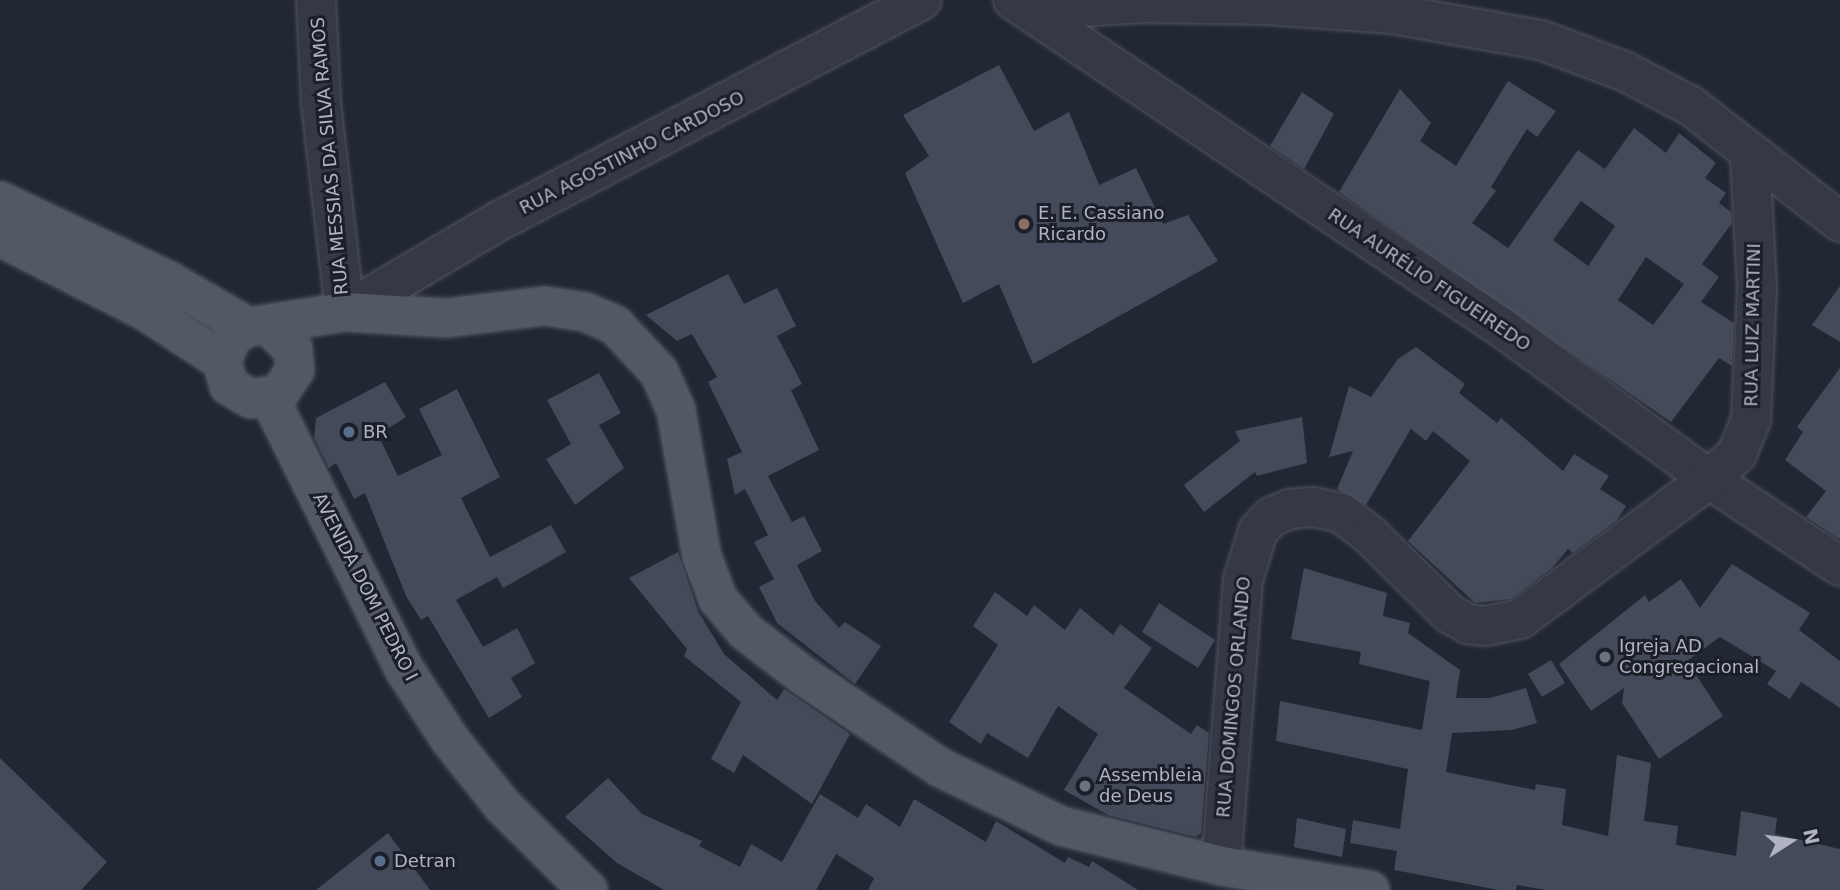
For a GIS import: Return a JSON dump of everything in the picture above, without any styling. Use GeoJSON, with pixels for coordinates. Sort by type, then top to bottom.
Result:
{"type":"FeatureCollection","features":[{"type":"Feature","properties":{"kind":"main road"},"geometry":{"type":"LineString","coordinates":[[0,201],[259,327],[293,349],[295,370]]}},
{"type":"Feature","properties":{"kind":"main road"},"geometry":{"type":"LineString","coordinates":[[0,237],[147,312],[222,361]]}},
{"type":"Feature","properties":{"kind":"main road"},"geometry":{"type":"LineString","coordinates":[[345,312],[295,370],[287,388],[270,399],[239,395],[223,374],[222,361],[227,344],[259,327],[345,312],[446,318],[545,306],[585,312],[615,325],[659,372],[676,410],[702,557],[718,599],[745,631],[805,677],[953,774],[1061,826],[1221,866],[1370,890]]}},
{"type":"Feature","properties":{"kind":"main road","name":"AVENIDA DOM PEDRO I"},"geometry":{"type":"LineString","coordinates":[[270,399],[411,679],[451,741],[502,805],[588,890]]}},
{"type":"Feature","properties":{"kind":"street","name":"RUA MESSIAS DA SILVA RAMOS"},"geometry":{"type":"LineString","coordinates":[[316,0],[323,116],[345,312]]}},
{"type":"Feature","properties":{"kind":"street","name":"RUA AGOSTINHO CARDOSO"},"geometry":{"type":"LineString","coordinates":[[345,312],[497,222],[922,0]]}},
{"type":"Feature","properties":{"kind":"street"},"geometry":{"type":"LineString","coordinates":[[1021,5],[1269,5],[1393,14],[1541,40],[1626,72],[1691,106],[1750,155],[1840,222]]}},
{"type":"Feature","properties":{"kind":"street","name":"RUA AURÉLIO FIGUEIREDO"},"geometry":{"type":"LineString","coordinates":[[1021,5],[1504,329],[1709,479],[1840,566]]}},
{"type":"Feature","properties":{"kind":"street","name":"RUA LUIZ MARTINI"},"geometry":{"type":"LineString","coordinates":[[1709,479],[1737,454],[1751,419],[1757,289],[1750,155]]}},
{"type":"Feature","properties":{"kind":"street","name":"RUA DOMINGOS ORLANDO"},"geometry":{"type":"LineString","coordinates":[[1221,866],[1242,580],[1258,531],[1271,517],[1313,507],[1341,513],[1371,536],[1450,614],[1468,624],[1485,626],[1520,619],[1709,479]]}},
{"type":"Feature","properties":{"kind":"building"},"geometry":{"type":"Polygon","coordinates":[[[999,65],[1034,131],[1069,112],[1099,185],[1136,168],[1163,224],[1188,215],[1218,261],[1033,364],[999,284],[963,303],[905,173],[929,156],[903,115],[999,65]]]}},
{"type":"Feature","properties":{"kind":"building"},"geometry":{"type":"Polygon","coordinates":[[[1508,81],[1556,111],[1537,137],[1527,129],[1491,187],[1496,191],[1472,223],[1508,248],[1578,150],[1605,169],[1634,128],[1666,153],[1679,133],[1716,163],[1705,178],[1726,193],[1719,203],[1731,212],[1732,223],[1702,264],[1719,277],[1701,302],[1734,323],[1732,366],[1719,358],[1671,422],[1339,192],[1400,89],[1431,123],[1420,141],[1456,166],[1508,81]],[[1581,201],[1553,240],[1588,266],[1615,226],[1581,201]],[[1646,257],[1618,300],[1653,325],[1684,284],[1646,257]]]}},
{"type":"Feature","properties":{"kind":"building"},"geometry":{"type":"Polygon","coordinates":[[[1302,92],[1334,114],[1304,169],[1270,146],[1302,92]]]}},
{"type":"Feature","properties":{"kind":"building"},"geometry":{"type":"Polygon","coordinates":[[[728,274],[744,304],[777,288],[796,326],[777,336],[802,384],[791,390],[819,450],[768,476],[792,522],[804,516],[822,551],[797,565],[815,601],[839,628],[845,622],[881,646],[855,684],[777,623],[759,587],[774,579],[754,542],[768,535],[745,489],[735,495],[727,459],[742,452],[708,382],[717,377],[692,334],[677,341],[646,315],[728,274]]]}},
{"type":"Feature","properties":{"kind":"building"},"geometry":{"type":"Polygon","coordinates":[[[1840,286],[1840,342],[1812,325],[1840,286]]]}},
{"type":"Feature","properties":{"kind":"building"},"geometry":{"type":"Polygon","coordinates":[[[1416,347],[1465,384],[1459,393],[1497,423],[1501,418],[1563,471],[1574,454],[1609,476],[1600,489],[1626,506],[1617,520],[1573,553],[1568,549],[1552,568],[1511,599],[1475,603],[1408,541],[1470,461],[1433,431],[1426,441],[1411,429],[1366,505],[1337,489],[1353,451],[1329,457],[1349,386],[1371,397],[1398,359],[1416,347]]]}},
{"type":"Feature","properties":{"kind":"building"},"geometry":{"type":"Polygon","coordinates":[[[1840,368],[1839,539],[1806,517],[1826,491],[1785,460],[1803,432],[1797,427],[1840,368]]]}},
{"type":"Feature","properties":{"kind":"building"},"geometry":{"type":"Polygon","coordinates":[[[599,373],[621,413],[599,425],[624,468],[575,505],[546,459],[571,444],[547,400],[599,373]]]}},
{"type":"Feature","properties":{"kind":"building"},"geometry":{"type":"Polygon","coordinates":[[[385,382],[406,417],[378,435],[398,476],[442,455],[419,409],[457,389],[500,477],[461,498],[490,557],[551,525],[566,552],[503,588],[497,577],[456,600],[483,647],[517,628],[535,663],[511,678],[522,697],[489,718],[428,616],[421,620],[406,596],[365,493],[354,499],[336,463],[329,468],[314,438],[316,418],[385,382]]]}},
{"type":"Feature","properties":{"kind":"building"},"geometry":{"type":"Polygon","coordinates":[[[1302,417],[1307,463],[1257,476],[1255,472],[1204,512],[1184,485],[1240,441],[1235,431],[1302,417]]]}},
{"type":"Feature","properties":{"kind":"building"},"geometry":{"type":"Polygon","coordinates":[[[678,552],[698,611],[724,654],[777,700],[784,689],[850,734],[812,804],[743,755],[734,773],[711,759],[741,702],[684,656],[687,649],[629,578],[678,552]]]}},
{"type":"Feature","properties":{"kind":"building"},"geometry":{"type":"Polygon","coordinates":[[[1732,564],[1810,613],[1799,630],[1840,661],[1840,708],[1801,682],[1790,699],[1767,684],[1776,671],[1720,637],[1687,661],[1723,716],[1659,759],[1622,703],[1624,688],[1591,711],[1559,664],[1645,595],[1649,602],[1681,579],[1700,608],[1732,564]]]}},
{"type":"Feature","properties":{"kind":"building"},"geometry":{"type":"Polygon","coordinates":[[[1304,568],[1387,593],[1383,616],[1410,623],[1408,633],[1460,670],[1456,698],[1490,698],[1526,688],[1537,723],[1512,730],[1452,733],[1446,772],[1535,790],[1536,784],[1566,789],[1562,825],[1608,836],[1617,755],[1651,763],[1644,821],[1678,826],[1676,845],[1736,856],[1741,811],[1777,818],[1775,834],[1840,849],[1840,890],[1546,890],[1517,885],[1516,890],[1499,890],[1394,870],[1397,851],[1350,843],[1353,820],[1400,829],[1408,769],[1276,741],[1280,701],[1422,730],[1430,681],[1359,664],[1361,652],[1291,639],[1304,568]]]}},
{"type":"Feature","properties":{"kind":"building"},"geometry":{"type":"Polygon","coordinates":[[[995,592],[1027,616],[1034,605],[1065,630],[1080,608],[1113,635],[1120,624],[1152,648],[1124,688],[1191,734],[1197,725],[1209,733],[1201,833],[1196,837],[1108,815],[1064,790],[1098,734],[1058,706],[1028,758],[987,733],[981,744],[949,722],[998,645],[973,626],[995,592]]]}},
{"type":"Feature","properties":{"kind":"building"},"geometry":{"type":"Polygon","coordinates":[[[1159,603],[1215,640],[1198,668],[1142,632],[1159,603]]]}},
{"type":"Feature","properties":{"kind":"building"},"geometry":{"type":"Polygon","coordinates":[[[1551,660],[1565,683],[1542,697],[1528,674],[1551,660]]]}},
{"type":"Feature","properties":{"kind":"building"},"geometry":{"type":"Polygon","coordinates":[[[0,758],[107,862],[81,890],[0,890],[0,758]]]}},
{"type":"Feature","properties":{"kind":"building"},"geometry":{"type":"Polygon","coordinates":[[[608,778],[642,814],[702,841],[699,846],[740,867],[751,844],[782,862],[820,794],[858,818],[866,804],[900,827],[914,799],[986,842],[996,821],[1065,863],[1068,857],[1089,867],[1092,861],[1138,890],[868,890],[874,878],[836,854],[816,890],[664,890],[617,863],[565,817],[608,778]]]}},
{"type":"Feature","properties":{"kind":"building"},"geometry":{"type":"Polygon","coordinates":[[[1297,818],[1346,829],[1342,857],[1294,847],[1297,818]]]}},
{"type":"Feature","properties":{"kind":"building","name":"Detran"},"geometry":{"type":"Polygon","coordinates":[[[388,833],[430,890],[316,890],[388,833]]]}},
{"type":"Feature","properties":{"kind":"place","name":"E. E. Cassiano Ricardo"},"geometry":{"type":"Point","coordinates":[1024,224]}},
{"type":"Feature","properties":{"kind":"place","name":"BR"},"geometry":{"type":"Point","coordinates":[349,432]}},
{"type":"Feature","properties":{"kind":"place","name":"Igreja AD Congregacional"},"geometry":{"type":"Point","coordinates":[1605,657]}},
{"type":"Feature","properties":{"kind":"place","name":"Assembleia de Deus"},"geometry":{"type":"Point","coordinates":[1085,786]}},
{"type":"Feature","properties":{"kind":"place","name":"Detran"},"geometry":{"type":"Point","coordinates":[380,861]}}]}
